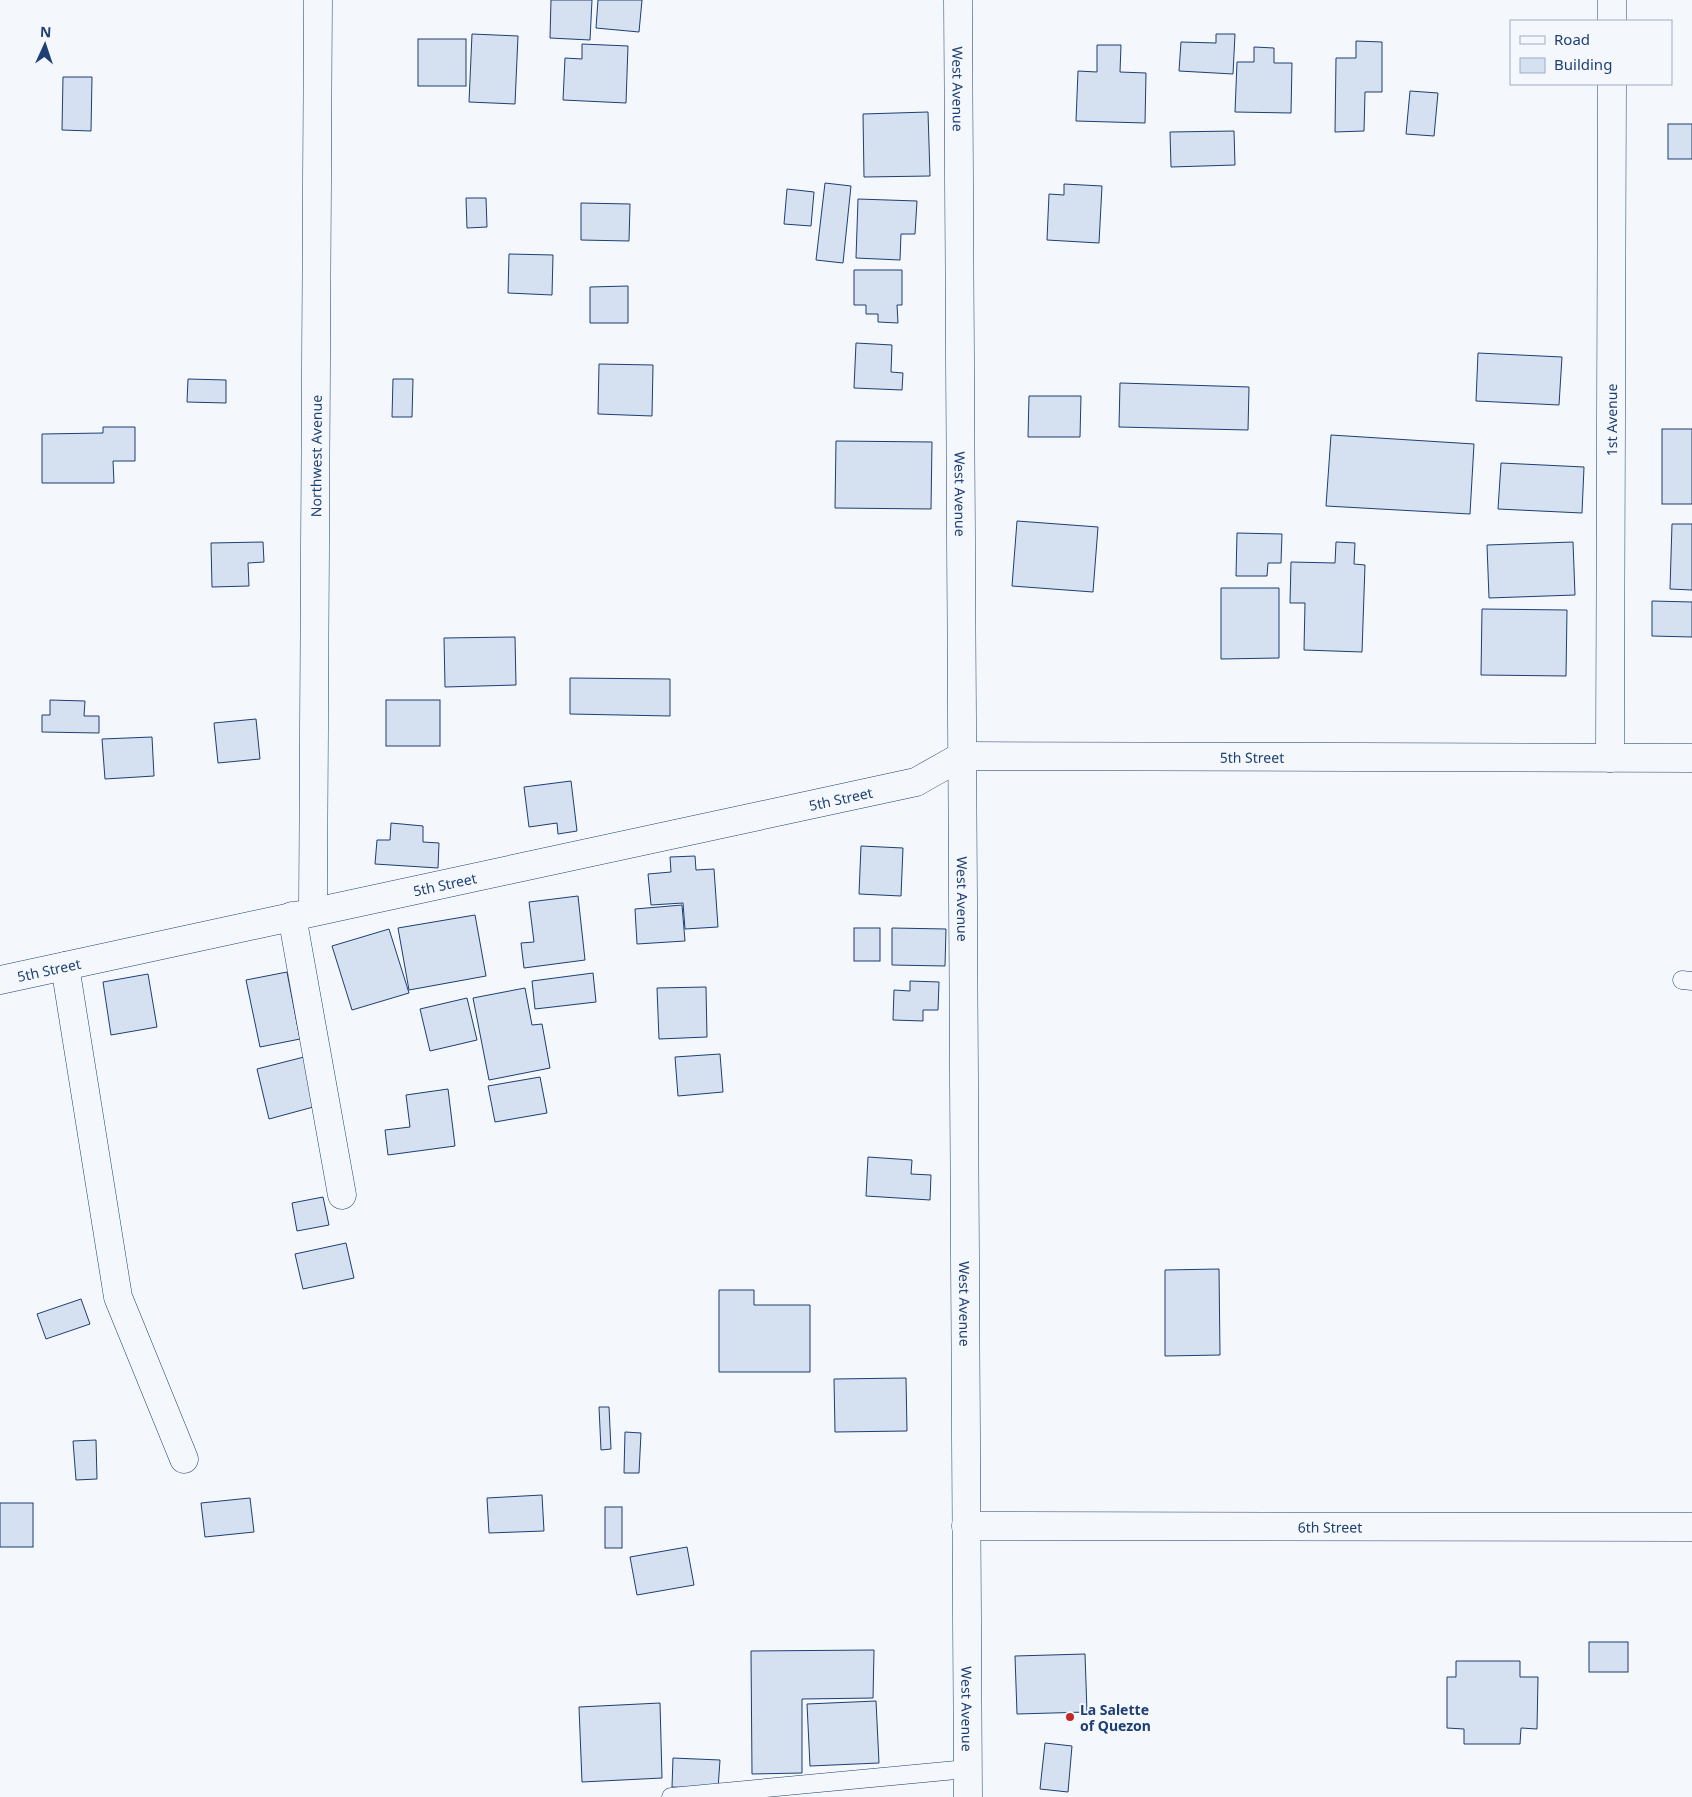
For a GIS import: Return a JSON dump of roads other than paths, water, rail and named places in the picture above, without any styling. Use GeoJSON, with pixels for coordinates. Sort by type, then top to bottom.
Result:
{"type":"FeatureCollection","features":[{"type":"Feature","properties":{"kind":"street","name":"Northwest Avenue"},"geometry":{"type":"LineString","coordinates":[[318,0],[302,914],[342,1195]]}},
{"type":"Feature","properties":{"kind":"street","name":"West Avenue"},"geometry":{"type":"LineString","coordinates":[[958,0],[968,1797]]}},
{"type":"Feature","properties":{"kind":"street"},"geometry":{"type":"LineString","coordinates":[[1612,0],[1612,20]]}},
{"type":"Feature","properties":{"kind":"street","name":"1st Avenue"},"geometry":{"type":"LineString","coordinates":[[1610,758],[1612,85]]}},
{"type":"Feature","properties":{"kind":"street","name":"5th Street"},"geometry":{"type":"LineString","coordinates":[[0,980],[916,782],[962,756],[1692,758]]}},
{"type":"Feature","properties":{"kind":"street"},"geometry":{"type":"LineString","coordinates":[[65,966],[118,1297],[184,1459]]}},
{"type":"Feature","properties":{"kind":"street","name":"6th Street"},"geometry":{"type":"LineString","coordinates":[[966,1526],[1692,1527]]}},
{"type":"Feature","properties":{"kind":"lane"},"geometry":{"type":"LineString","coordinates":[[671,1797],[968,1769]]}},
{"type":"Feature","properties":{"kind":"place","name":"La Salette of Quezon"},"geometry":{"type":"Point","coordinates":[1070,1717]}}]}
